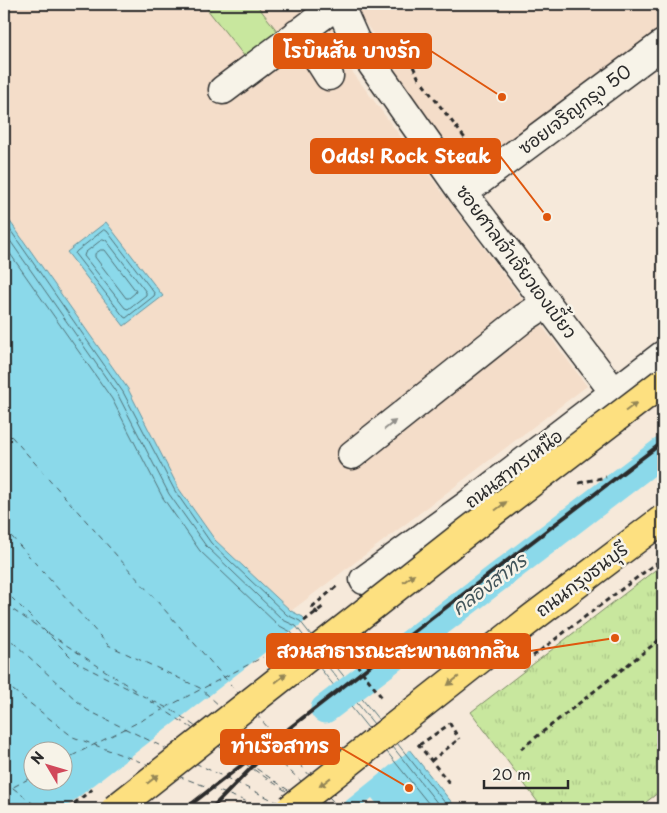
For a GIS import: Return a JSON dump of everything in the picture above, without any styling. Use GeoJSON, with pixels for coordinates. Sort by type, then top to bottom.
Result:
{"type":"FeatureCollection","features":[{"type":"Feature","properties":{"kind":"main road"},"geometry":{"type":"LineString","coordinates":[[115,809],[463,535],[663,382]]}},
{"type":"Feature","properties":{"kind":"main road","name":"ถนนกรุงธนบุรี"},"geometry":{"type":"LineString","coordinates":[[290,809],[532,618],[663,519]]}},
{"type":"Feature","properties":{"kind":"street"},"geometry":{"type":"LineString","coordinates":[[223,90],[338,4]]}},
{"type":"Feature","properties":{"kind":"street","name":"ซอยศาลเจ้าเจียวเองเบี้ยว"},"geometry":{"type":"LineString","coordinates":[[338,4],[355,40],[463,193],[614,392]]}},
{"type":"Feature","properties":{"kind":"street"},"geometry":{"type":"LineString","coordinates":[[297,34],[308,43],[329,76]]}},
{"type":"Feature","properties":{"kind":"street","name":"ซอยเจริญกรุง 50"},"geometry":{"type":"LineString","coordinates":[[463,193],[663,44]]}},
{"type":"Feature","properties":{"kind":"street"},"geometry":{"type":"LineString","coordinates":[[524,318],[519,345],[376,461],[352,455],[524,318],[547,303]]}},
{"type":"Feature","properties":{"kind":"street","name":"ถนนสาทรเหนือ"},"geometry":{"type":"LineString","coordinates":[[352,582],[466,506],[663,355]]}},
{"type":"Feature","properties":{"kind":"path"},"geometry":{"type":"LineString","coordinates":[[423,52],[411,62],[418,78],[491,172]]}},
{"type":"Feature","properties":{"kind":"path"},"geometry":{"type":"LineString","coordinates":[[528,660],[663,558]]}},
{"type":"Feature","properties":{"kind":"path"},"geometry":{"type":"LineString","coordinates":[[656,564],[663,574]]}},
{"type":"Feature","properties":{"kind":"path"},"geometry":{"type":"LineString","coordinates":[[318,614],[312,607],[352,582]]}},
{"type":"Feature","properties":{"kind":"path"},"geometry":{"type":"LineString","coordinates":[[324,606],[331,601]]}},
{"type":"Feature","properties":{"kind":"path"},"geometry":{"type":"LineString","coordinates":[[520,749],[663,637]]}},
{"type":"Feature","properties":{"kind":"path"},"geometry":{"type":"LineString","coordinates":[[347,652],[388,705]]}},
{"type":"Feature","properties":{"kind":"path"},"geometry":{"type":"LineString","coordinates":[[448,719],[417,743],[450,784]]}},
{"type":"Feature","properties":{"kind":"path"},"geometry":{"type":"LineString","coordinates":[[412,750],[450,724],[459,739],[431,761]]}},
{"type":"Feature","properties":{"kind":"path"},"geometry":{"type":"LineString","coordinates":[[448,809],[453,805]]}},
{"type":"Feature","properties":{"kind":"shaded area"},"geometry":{"type":"Polygon","coordinates":[[[4,4],[325,4],[329,8],[336,50],[587,386],[291,611],[215,540],[179,489],[128,389],[4,213],[4,4]]]}},
{"type":"Feature","properties":{"kind":"shaded area"},"geometry":{"type":"Polygon","coordinates":[[[351,4],[663,4],[663,27],[471,169],[464,160],[458,164],[366,39],[373,34],[351,4]]]}},
{"type":"Feature","properties":{"kind":"green space"},"geometry":{"type":"Polygon","coordinates":[[[203,4],[256,4],[278,32],[245,57],[203,4]]]}},
{"type":"Feature","properties":{"kind":"green space"},"geometry":{"type":"Polygon","coordinates":[[[663,564],[663,789],[637,809],[543,809],[471,712],[663,564]]]}},
{"type":"Feature","properties":{"kind":"water"},"geometry":{"type":"Polygon","coordinates":[[[4,213],[128,389],[179,489],[215,540],[291,611],[303,617],[457,809],[4,809],[4,213]]]}},
{"type":"Feature","properties":{"kind":"water"},"geometry":{"type":"Polygon","coordinates":[[[106,222],[163,296],[124,326],[67,252],[106,222]]]}},
{"type":"Feature","properties":{"kind":"pier"},"geometry":{"type":"Polygon","coordinates":[[[308,619],[411,749],[336,809],[63,809],[308,619]]]}},
{"type":"Feature","properties":{"kind":"pier"},"geometry":{"type":"Polygon","coordinates":[[[372,798],[381,809],[359,809],[372,798]]]}},
{"type":"Feature","properties":{"kind":"waterway","name":"คลองสาทร"},"geometry":{"type":"LineString","coordinates":[[325,709],[663,451]]}},
{"type":"Feature","properties":{"kind":"ferry route"},"geometry":{"type":"LineString","coordinates":[[4,428],[239,694]]}},
{"type":"Feature","properties":{"kind":"ferry route"},"geometry":{"type":"LineString","coordinates":[[4,528],[108,645],[200,688],[221,707]]}},
{"type":"Feature","properties":{"kind":"ferry route"},"geometry":{"type":"LineString","coordinates":[[4,590],[77,663],[175,712],[196,727]]}},
{"type":"Feature","properties":{"kind":"ferry route"},"geometry":{"type":"LineString","coordinates":[[4,604],[43,630]]}},
{"type":"Feature","properties":{"kind":"ferry route"},"geometry":{"type":"LineString","coordinates":[[48,633],[139,693]]}},
{"type":"Feature","properties":{"kind":"ferry route"},"geometry":{"type":"LineString","coordinates":[[4,634],[87,710],[169,750]]}},
{"type":"Feature","properties":{"kind":"ferry route"},"geometry":{"type":"LineString","coordinates":[[165,708],[263,657]]}},
{"type":"Feature","properties":{"kind":"ferry route"},"geometry":{"type":"LineString","coordinates":[[4,683],[73,737],[149,765]]}},
{"type":"Feature","properties":{"kind":"ferry route"},"geometry":{"type":"LineString","coordinates":[[150,701],[195,730]]}},
{"type":"Feature","properties":{"kind":"ferry route"},"geometry":{"type":"LineString","coordinates":[[72,756],[162,710]]}},
{"type":"Feature","properties":{"kind":"ferry route"},"geometry":{"type":"LineString","coordinates":[[256,714],[311,777]]}},
{"type":"Feature","properties":{"kind":"ferry route"},"geometry":{"type":"LineString","coordinates":[[242,727],[302,782]]}},
{"type":"Feature","properties":{"kind":"ferry route"},"geometry":{"type":"LineString","coordinates":[[220,744],[291,792]]}},
{"type":"Feature","properties":{"kind":"ferry route"},"geometry":{"type":"LineString","coordinates":[[217,745],[289,793]]}},
{"type":"Feature","properties":{"kind":"ferry route"},"geometry":{"type":"LineString","coordinates":[[195,763],[279,803]]}},
{"type":"Feature","properties":{"kind":"ferry route"},"geometry":{"type":"LineString","coordinates":[[178,776],[267,809]]}},
{"type":"Feature","properties":{"kind":"ferry route"},"geometry":{"type":"LineString","coordinates":[[4,781],[40,809]]}},
{"type":"Feature","properties":{"kind":"ferry route"},"geometry":{"type":"LineString","coordinates":[[4,792],[22,782]]}},
{"type":"Feature","properties":{"kind":"ferry route"},"geometry":{"type":"LineString","coordinates":[[329,797],[340,809]]}},
{"type":"Feature","properties":{"kind":"ferry route"},"geometry":{"type":"LineString","coordinates":[[321,800],[332,809]]}},
{"type":"Feature","properties":{"kind":"railway"},"geometry":{"type":"LineString","coordinates":[[185,809],[663,442]]}},
{"type":"Feature","properties":{"kind":"railway"},"geometry":{"type":"LineString","coordinates":[[211,809],[263,756]]}},
{"type":"Feature","properties":{"kind":"place","name":"โรบินสัน บางรัก"},"geometry":{"type":"Point","coordinates":[502,97]}},
{"type":"Feature","properties":{"kind":"place","name":"Odds! Rock Steak"},"geometry":{"type":"Point","coordinates":[547,217]}},
{"type":"Feature","properties":{"kind":"place","name":"สวนสาธารณะสะพานตากสิน"},"geometry":{"type":"Point","coordinates":[615,638]}},
{"type":"Feature","properties":{"kind":"place","name":"ท่าเรือสาทร"},"geometry":{"type":"Point","coordinates":[409,788]}}]}
